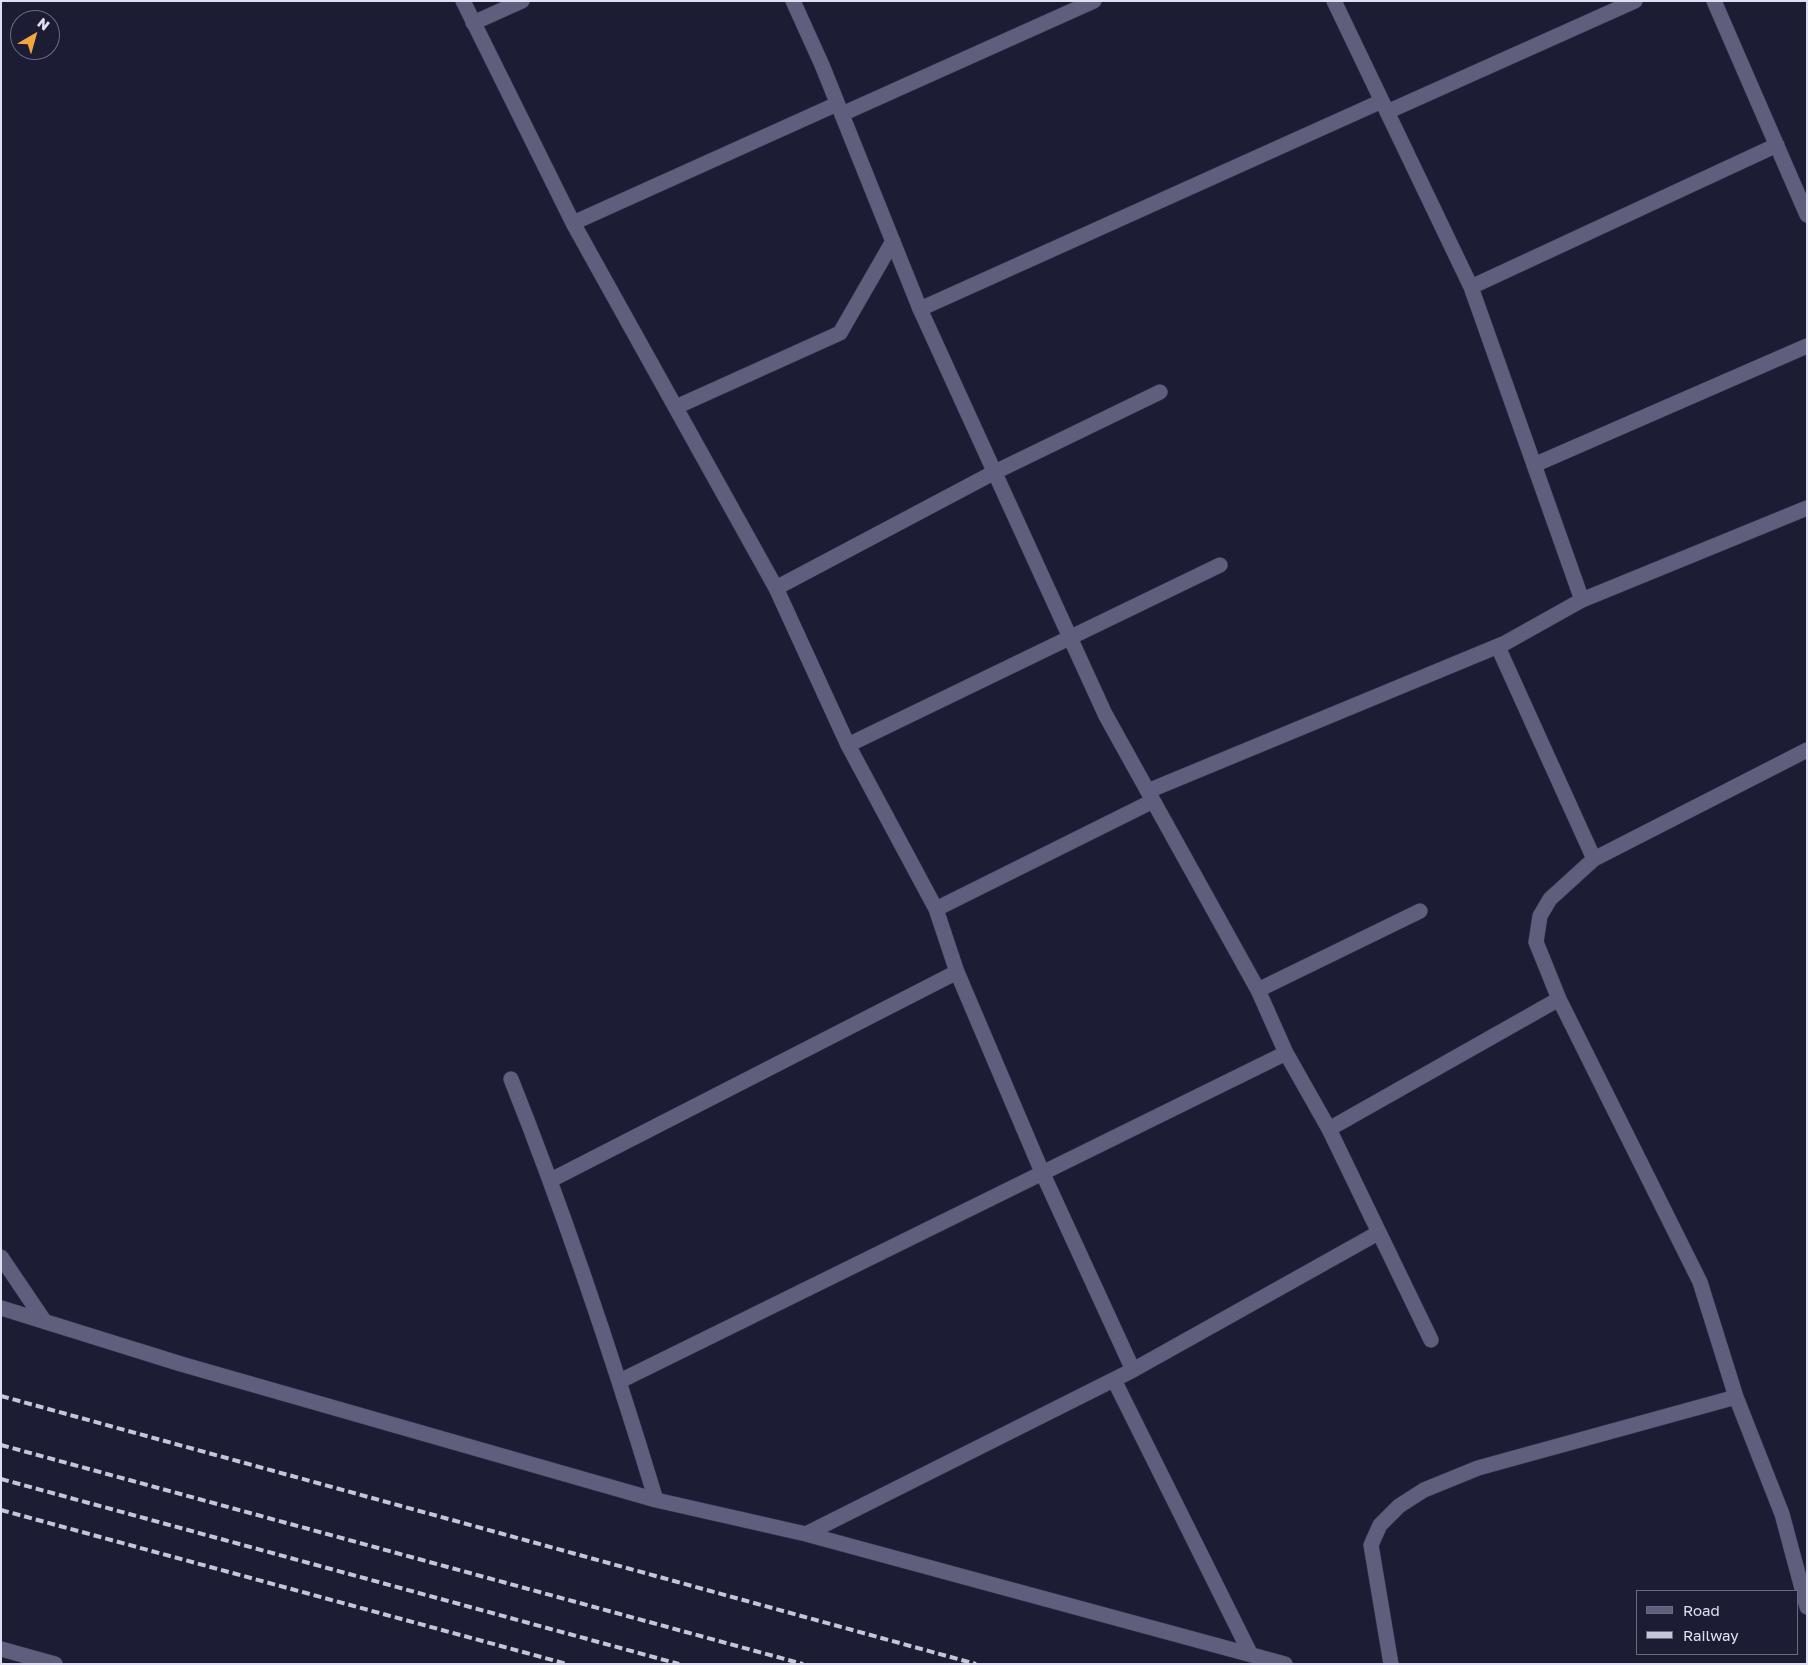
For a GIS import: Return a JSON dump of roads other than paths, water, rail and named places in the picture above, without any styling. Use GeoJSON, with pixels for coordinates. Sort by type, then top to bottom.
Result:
{"type":"FeatureCollection","features":[{"type":"Feature","properties":{"kind":"street"},"geometry":{"type":"LineString","coordinates":[[463,1],[573,223],[776,588],[848,745],[936,909],[957,972],[1042,1172],[1133,1370]]}},
{"type":"Feature","properties":{"kind":"street"},"geometry":{"type":"LineString","coordinates":[[473,23],[522,1]]}},
{"type":"Feature","properties":{"kind":"street"},"geometry":{"type":"LineString","coordinates":[[793,1],[840,109],[920,309],[1106,714],[1258,990],[1286,1053],[1329,1129],[1431,1340]]}},
{"type":"Feature","properties":{"kind":"street"},"geometry":{"type":"LineString","coordinates":[[573,223],[1094,1]]}},
{"type":"Feature","properties":{"kind":"street"},"geometry":{"type":"LineString","coordinates":[[1334,1],[1471,287],[1582,600]]}},
{"type":"Feature","properties":{"kind":"street"},"geometry":{"type":"LineString","coordinates":[[920,309],[1385,107],[1635,1]]}},
{"type":"Feature","properties":{"kind":"street"},"geometry":{"type":"LineString","coordinates":[[1714,1],[1807,215]]}},
{"type":"Feature","properties":{"kind":"street"},"geometry":{"type":"LineString","coordinates":[[1471,287],[1777,145]]}},
{"type":"Feature","properties":{"kind":"street"},"geometry":{"type":"LineString","coordinates":[[676,408],[840,333],[892,241]]}},
{"type":"Feature","properties":{"kind":"street"},"geometry":{"type":"LineString","coordinates":[[1534,465],[1807,346]]}},
{"type":"Feature","properties":{"kind":"street"},"geometry":{"type":"LineString","coordinates":[[776,588],[994,473],[1160,392]]}},
{"type":"Feature","properties":{"kind":"street"},"geometry":{"type":"LineString","coordinates":[[1594,859],[1498,647],[1582,600],[1807,508]]}},
{"type":"Feature","properties":{"kind":"street"},"geometry":{"type":"LineString","coordinates":[[848,745],[1220,565]]}},
{"type":"Feature","properties":{"kind":"street"},"geometry":{"type":"LineString","coordinates":[[936,909],[1151,796],[1503,644]]}},
{"type":"Feature","properties":{"kind":"street"},"geometry":{"type":"LineString","coordinates":[[1807,750],[1594,859],[1550,899],[1540,916],[1536,942],[1559,999],[1700,1282],[1736,1397],[1782,1514],[1807,1606]]}},
{"type":"Feature","properties":{"kind":"street"},"geometry":{"type":"LineString","coordinates":[[1258,990],[1420,911]]}},
{"type":"Feature","properties":{"kind":"street"},"geometry":{"type":"LineString","coordinates":[[551,1180],[957,972]]}},
{"type":"Feature","properties":{"kind":"street"},"geometry":{"type":"LineString","coordinates":[[1329,1129],[1559,999]]}},
{"type":"Feature","properties":{"kind":"street"},"geometry":{"type":"LineString","coordinates":[[620,1381],[1286,1053]]}},
{"type":"Feature","properties":{"kind":"street"},"geometry":{"type":"LineString","coordinates":[[511,1079],[551,1180],[620,1381],[656,1500]]}},
{"type":"Feature","properties":{"kind":"street"},"geometry":{"type":"LineString","coordinates":[[806,1534],[1114,1380],[1378,1233]]}},
{"type":"Feature","properties":{"kind":"street"},"geometry":{"type":"LineString","coordinates":[[1,1258],[45,1322]]}},
{"type":"Feature","properties":{"kind":"street"},"geometry":{"type":"LineString","coordinates":[[1,1308],[181,1364],[656,1500],[806,1534],[1285,1664]]}},
{"type":"Feature","properties":{"kind":"street"},"geometry":{"type":"LineString","coordinates":[[1114,1380],[1251,1655]]}},
{"type":"Feature","properties":{"kind":"street"},"geometry":{"type":"LineString","coordinates":[[1390,1664],[1371,1545],[1380,1525],[1399,1506],[1424,1490],[1478,1468],[1736,1397]]}},
{"type":"Feature","properties":{"kind":"street"},"geometry":{"type":"LineString","coordinates":[[1,1649],[55,1664]]}},
{"type":"Feature","properties":{"kind":"railway"},"geometry":{"type":"LineString","coordinates":[[1,1396],[976,1664]]}},
{"type":"Feature","properties":{"kind":"railway"},"geometry":{"type":"LineString","coordinates":[[1,1445],[803,1664]]}},
{"type":"Feature","properties":{"kind":"railway"},"geometry":{"type":"LineString","coordinates":[[1,1479],[679,1664]]}},
{"type":"Feature","properties":{"kind":"railway"},"geometry":{"type":"LineString","coordinates":[[1,1510],[567,1664]]}}]}
